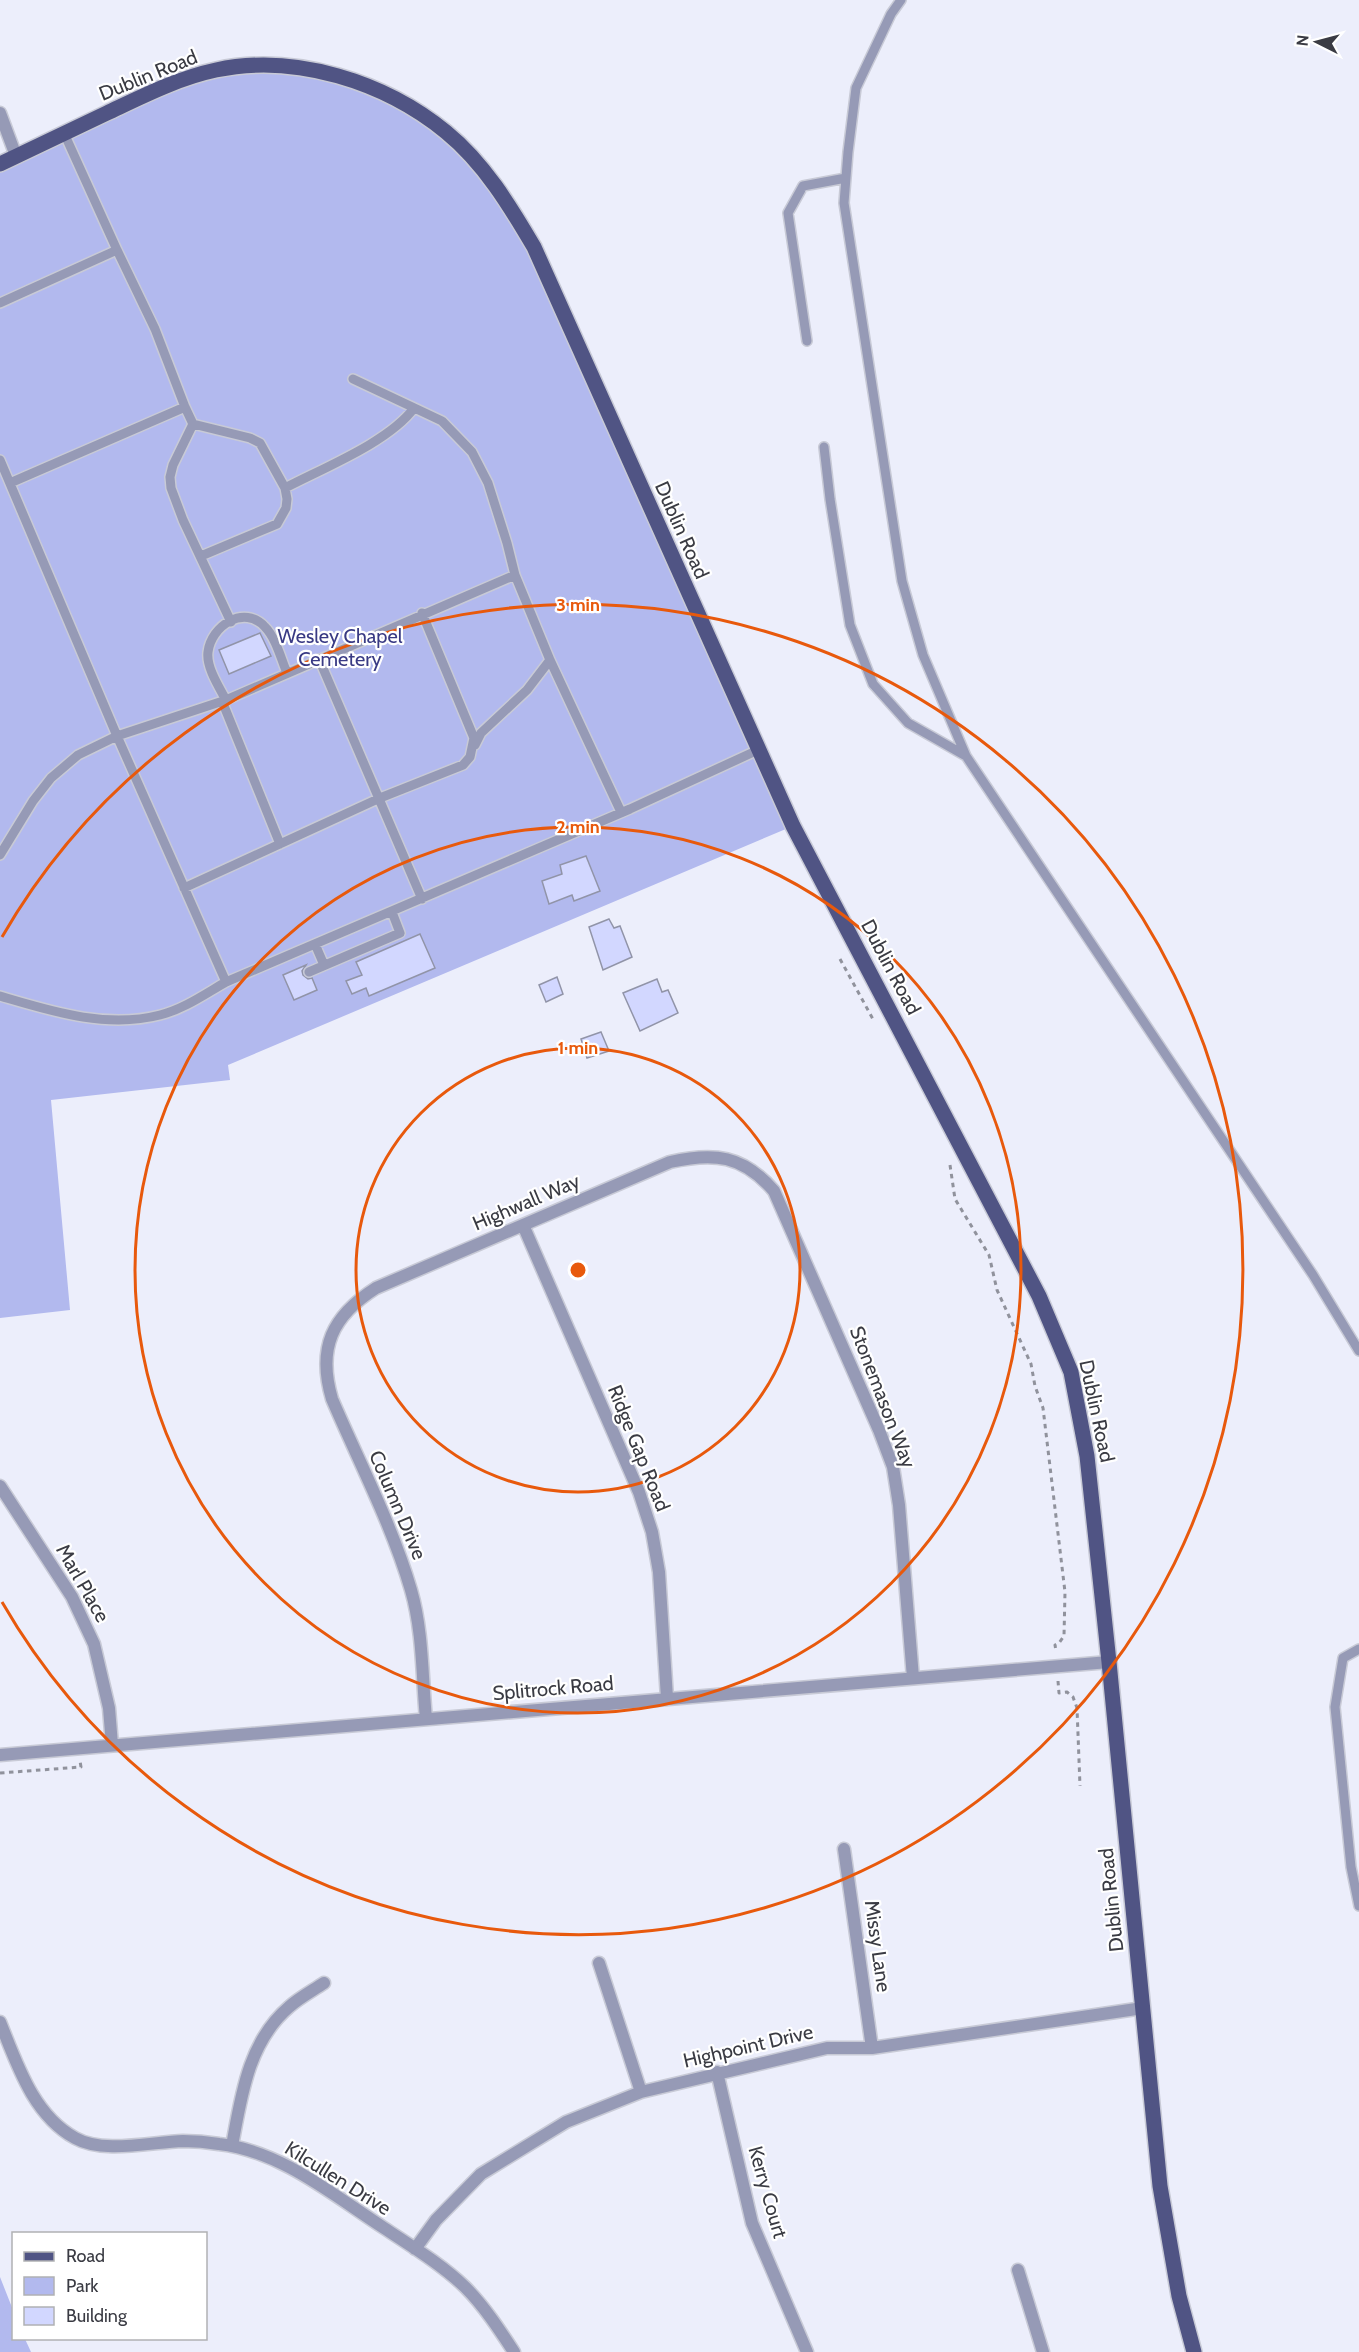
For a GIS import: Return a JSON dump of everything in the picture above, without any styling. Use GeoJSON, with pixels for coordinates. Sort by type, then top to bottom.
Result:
{"type":"FeatureCollection","features":[{"type":"Feature","properties":{"kind":"main road","name":"Dublin Road"},"geometry":{"type":"LineString","coordinates":[[0,164],[152,92],[216,70],[255,66],[296,68],[322,73],[377,90],[447,133],[494,184],[534,247],[793,826],[1039,1296],[1071,1372],[1086,1456],[1109,1662],[1165,2225],[1179,2296],[1194,2352]]}},
{"type":"Feature","properties":{"kind":"street"},"geometry":{"type":"LineString","coordinates":[[0,113],[16,156]]}},
{"type":"Feature","properties":{"kind":"street","name":"Highwall Way"},"geometry":{"type":"LineString","coordinates":[[342,1315],[357,1300],[376,1288],[670,1162],[703,1155],[719,1156],[736,1161]]}},
{"type":"Feature","properties":{"kind":"street","name":"Stonemason Way"},"geometry":{"type":"LineString","coordinates":[[736,1161],[764,1179],[778,1198],[893,1467],[899,1505],[913,1678]]}},
{"type":"Feature","properties":{"kind":"street","name":"Ridge Gap Road"},"geometry":{"type":"LineString","coordinates":[[523,1225],[639,1492],[652,1532],[659,1572],[667,1698]]}},
{"type":"Feature","properties":{"kind":"street","name":"Column Drive"},"geometry":{"type":"LineString","coordinates":[[342,1315],[330,1335],[326,1356],[326,1380],[332,1399],[398,1552],[412,1593],[426,1719]]}},
{"type":"Feature","properties":{"kind":"street","name":"Marl Place"},"geometry":{"type":"LineString","coordinates":[[0,1486],[72,1597],[94,1644],[109,1708],[112,1745]]}},
{"type":"Feature","properties":{"kind":"street","name":"Splitrock Road"},"geometry":{"type":"LineString","coordinates":[[0,1755],[1109,1662]]}},
{"type":"Feature","properties":{"kind":"street","name":"Missy Lane"},"geometry":{"type":"LineString","coordinates":[[844,1850],[872,2049]]}},
{"type":"Feature","properties":{"kind":"street"},"geometry":{"type":"LineString","coordinates":[[599,1963],[641,2092]]}},
{"type":"Feature","properties":{"kind":"street"},"geometry":{"type":"LineString","coordinates":[[232,2146],[244,2084],[254,2054],[269,2028],[289,2007],[324,1983]]}},
{"type":"Feature","properties":{"kind":"street","name":"Highpoint Drive"},"geometry":{"type":"LineString","coordinates":[[415,2249],[436,2220],[481,2174],[566,2122],[641,2092],[717,2072],[826,2048],[872,2049],[1143,2008]]}},
{"type":"Feature","properties":{"kind":"street","name":"Kilcullen Drive"},"geometry":{"type":"LineString","coordinates":[[0,2022],[20,2072],[42,2109],[61,2129],[77,2139],[96,2145],[120,2146],[185,2141],[232,2146],[266,2156],[298,2172],[415,2249],[464,2287],[490,2317],[514,2352]]}},
{"type":"Feature","properties":{"kind":"street","name":"Kerry Court"},"geometry":{"type":"LineString","coordinates":[[717,2072],[752,2223],[807,2352]]}},
{"type":"Feature","properties":{"kind":"street"},"geometry":{"type":"LineString","coordinates":[[1018,2270],[1043,2352]]}},
{"type":"Feature","properties":{"kind":"lane"},"geometry":{"type":"LineString","coordinates":[[902,0],[891,14],[856,88],[844,203],[902,581],[922,655],[966,756],[1313,1275],[1359,1351]]}},
{"type":"Feature","properties":{"kind":"lane"},"geometry":{"type":"LineString","coordinates":[[64,134],[155,329],[193,424]]}},
{"type":"Feature","properties":{"kind":"lane"},"geometry":{"type":"LineString","coordinates":[[807,341],[788,213],[802,186],[846,178]]}},
{"type":"Feature","properties":{"kind":"lane"},"geometry":{"type":"LineString","coordinates":[[0,303],[117,250]]}},
{"type":"Feature","properties":{"kind":"lane"},"geometry":{"type":"LineString","coordinates":[[353,380],[442,421],[472,452],[488,483],[515,575],[550,660],[621,812]]}},
{"type":"Feature","properties":{"kind":"lane"},"geometry":{"type":"LineString","coordinates":[[10,483],[185,407]]}},
{"type":"Feature","properties":{"kind":"lane"},"geometry":{"type":"LineString","coordinates":[[285,488],[385,436],[404,422],[414,408]]}},
{"type":"Feature","properties":{"kind":"lane"},"geometry":{"type":"LineString","coordinates":[[193,424],[250,438],[260,443],[285,488],[286,508],[277,524],[201,556]]}},
{"type":"Feature","properties":{"kind":"lane"},"geometry":{"type":"LineString","coordinates":[[193,424],[173,465],[170,477],[173,495],[231,622]]}},
{"type":"Feature","properties":{"kind":"lane"},"geometry":{"type":"LineString","coordinates":[[824,447],[850,625],[873,684],[908,723],[966,756]]}},
{"type":"Feature","properties":{"kind":"lane"},"geometry":{"type":"LineString","coordinates":[[0,460],[117,736],[226,982]]}},
{"type":"Feature","properties":{"kind":"lane"},"geometry":{"type":"LineString","coordinates":[[0,855],[33,801],[51,778],[78,755],[117,736],[224,701],[422,613],[515,575]]}},
{"type":"Feature","properties":{"kind":"lane"},"geometry":{"type":"LineString","coordinates":[[184,888],[380,798],[464,765],[470,757],[474,738],[422,613]]}},
{"type":"Feature","properties":{"kind":"lane"},"geometry":{"type":"LineString","coordinates":[[280,844],[207,655],[212,638],[219,628],[231,622],[242,617],[253,618],[266,627],[287,673]]}},
{"type":"Feature","properties":{"kind":"lane"},"geometry":{"type":"LineString","coordinates":[[319,659],[422,899]]}},
{"type":"Feature","properties":{"kind":"lane"},"geometry":{"type":"LineString","coordinates":[[473,747],[481,733],[527,690],[550,660]]}},
{"type":"Feature","properties":{"kind":"lane"},"geometry":{"type":"LineString","coordinates":[[0,996],[81,1017],[137,1019],[160,1015],[182,1007],[226,982],[422,899],[758,750]]}},
{"type":"Feature","properties":{"kind":"lane"},"geometry":{"type":"LineString","coordinates":[[309,972],[400,933],[392,912]]}},
{"type":"Feature","properties":{"kind":"lane"},"geometry":{"type":"LineString","coordinates":[[315,944],[324,965]]}},
{"type":"Feature","properties":{"kind":"lane"},"geometry":{"type":"LineString","coordinates":[[1359,1648],[1344,1658],[1335,1707],[1351,1867],[1359,1906]]}},
{"type":"Feature","properties":{"kind":"path"},"geometry":{"type":"LineString","coordinates":[[840,959],[880,1031]]}},
{"type":"Feature","properties":{"kind":"path"},"geometry":{"type":"LineString","coordinates":[[948,1159],[955,1199],[989,1255],[997,1290],[1031,1364],[1035,1386],[1043,1408],[1065,1592],[1064,1636],[1055,1645],[1056,1653]]}},
{"type":"Feature","properties":{"kind":"path"},"geometry":{"type":"LineString","coordinates":[[1058,1683],[1059,1693],[1067,1692],[1073,1697],[1077,1708],[1080,1786]]}},
{"type":"Feature","properties":{"kind":"green space","name":"Wesley Chapel Cemetery"},"geometry":{"type":"Polygon","coordinates":[[[216,70],[322,73],[429,120],[515,214],[793,826],[228,1065],[230,1080],[51,1100],[70,1310],[0,1318],[0,164],[216,70]]]}},
{"type":"Feature","properties":{"kind":"green space"},"geometry":{"type":"Polygon","coordinates":[[[0,2277],[12,2307],[12,2340],[25,2340],[31,2352],[0,2352],[0,2277]]]}},
{"type":"Feature","properties":{"kind":"building"},"geometry":{"type":"Polygon","coordinates":[[[260,633],[271,656],[229,674],[219,650],[260,633]]]}},
{"type":"Feature","properties":{"kind":"building"},"geometry":{"type":"Polygon","coordinates":[[[586,856],[600,891],[574,901],[572,895],[549,904],[542,881],[562,874],[560,865],[586,856]]]}},
{"type":"Feature","properties":{"kind":"building"},"geometry":{"type":"Polygon","coordinates":[[[609,919],[614,928],[620,926],[632,957],[603,970],[589,927],[609,919]]]}},
{"type":"Feature","properties":{"kind":"building"},"geometry":{"type":"Polygon","coordinates":[[[420,934],[435,968],[369,996],[366,988],[352,994],[346,981],[362,975],[356,962],[420,934]]]}},
{"type":"Feature","properties":{"kind":"building"},"geometry":{"type":"Polygon","coordinates":[[[306,965],[302,971],[303,975],[308,979],[312,978],[317,990],[294,1000],[283,975],[306,965]]]}},
{"type":"Feature","properties":{"kind":"building"},"geometry":{"type":"Polygon","coordinates":[[[557,977],[563,994],[546,1002],[539,985],[557,977]]]}},
{"type":"Feature","properties":{"kind":"building"},"geometry":{"type":"Polygon","coordinates":[[[657,979],[662,992],[668,990],[678,1013],[640,1031],[623,993],[657,979]]]}},
{"type":"Feature","properties":{"kind":"building"},"geometry":{"type":"Polygon","coordinates":[[[601,1032],[609,1051],[587,1058],[581,1039],[601,1032]]]}}]}
